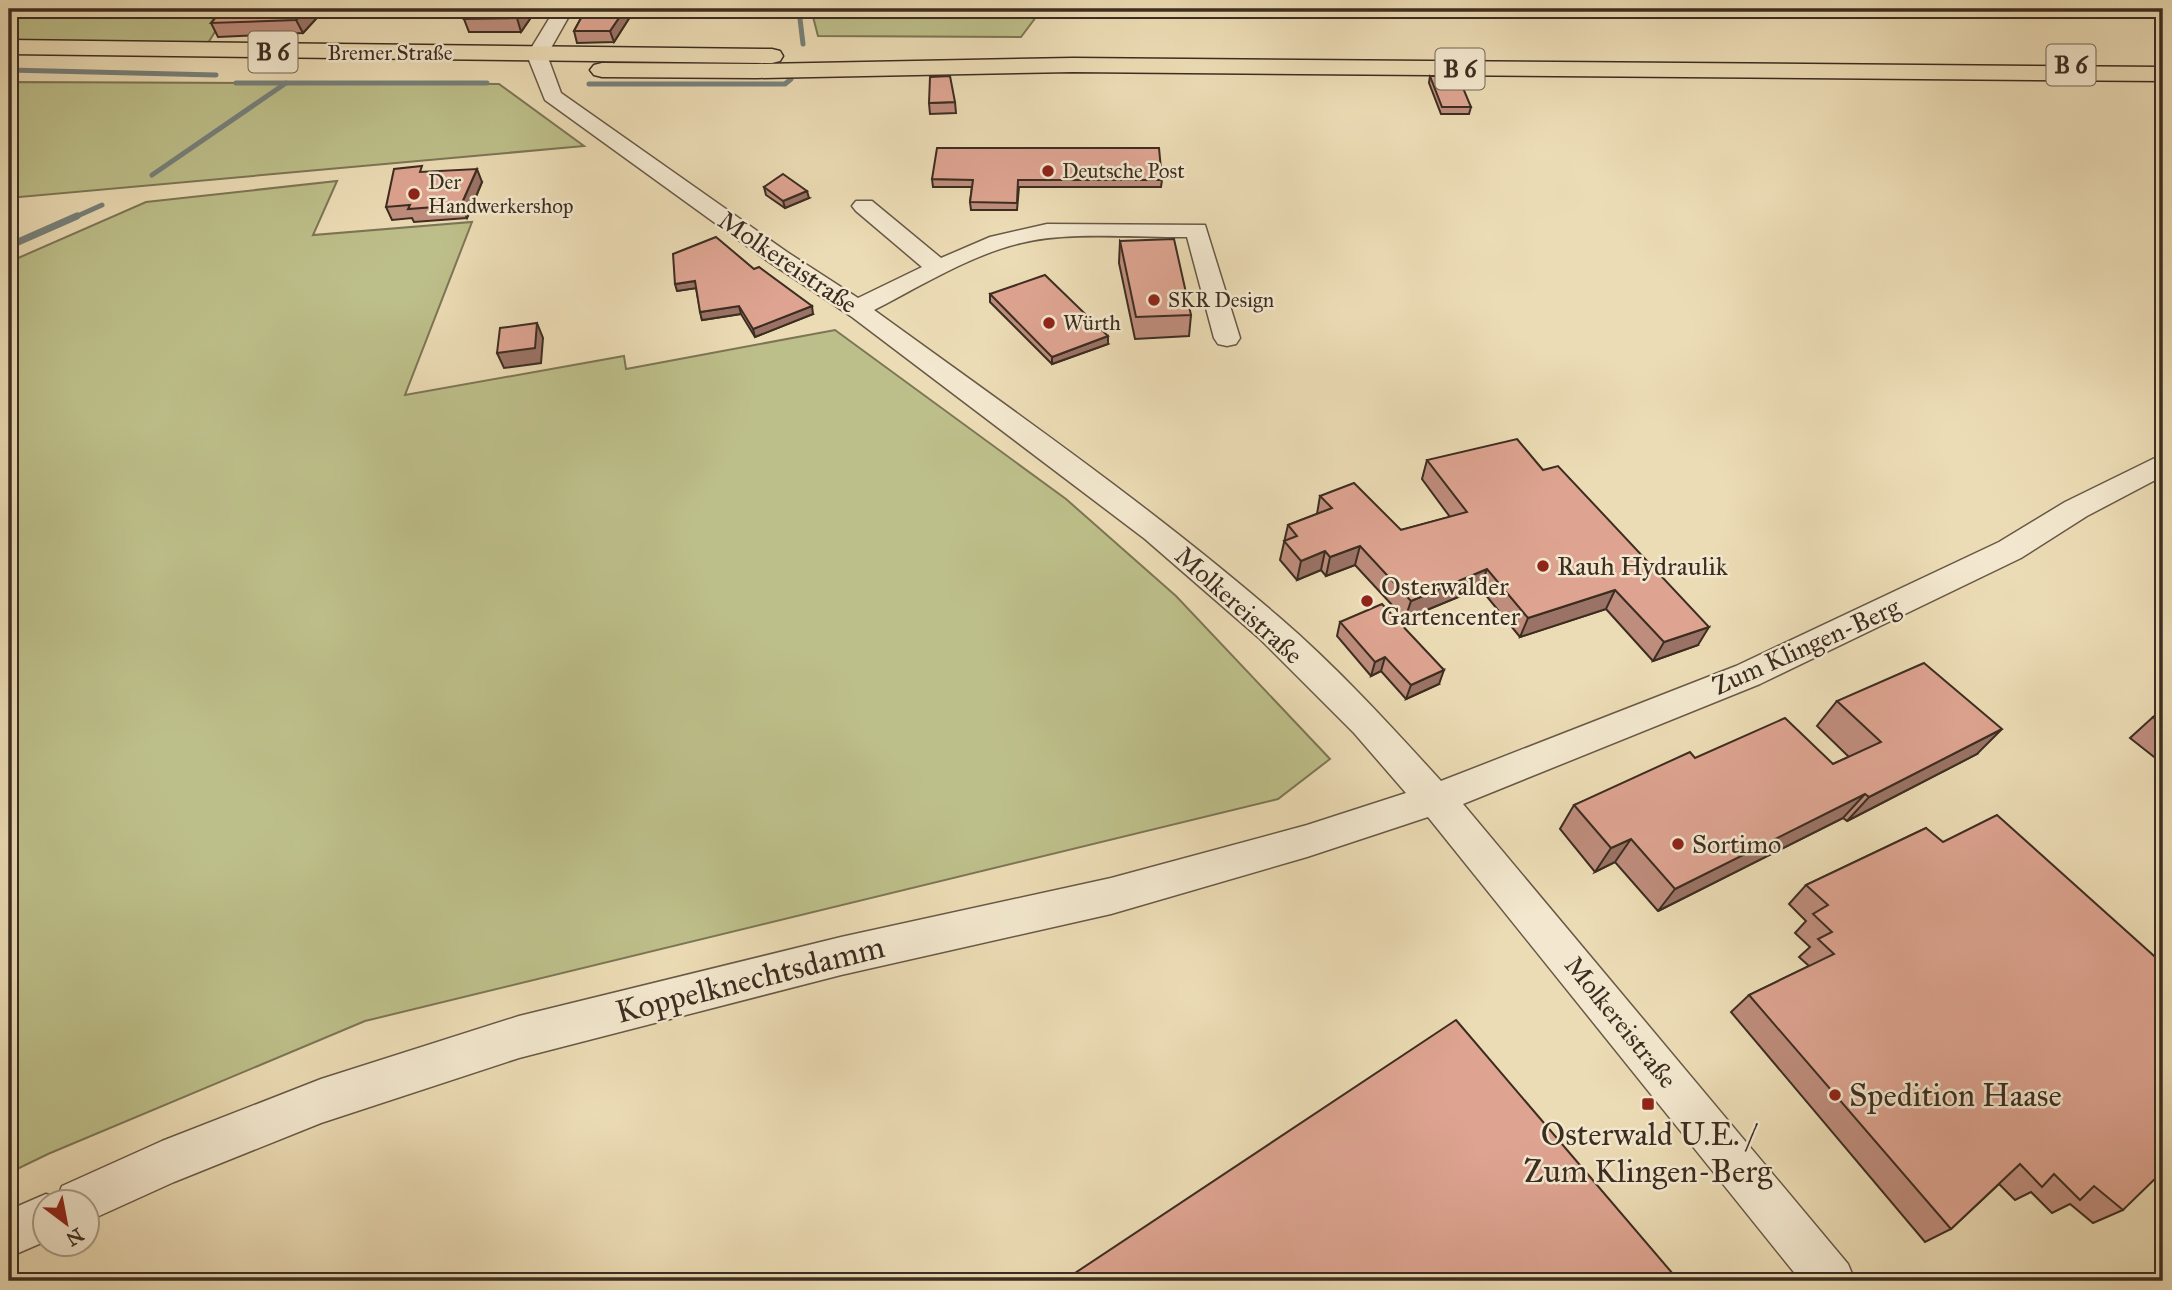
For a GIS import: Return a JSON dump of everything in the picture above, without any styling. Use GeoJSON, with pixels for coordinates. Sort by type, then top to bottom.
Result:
{"type":"FeatureCollection","features":[{"type":"Feature","properties":{"kind":"main road","name":"Bremer Straße"},"geometry":{"type":"LineString","coordinates":[[9,47],[540,62],[602,70],[764,63]]}},
{"type":"Feature","properties":{"kind":"main road","name":"B 6"},"geometry":{"type":"LineString","coordinates":[[764,63],[1259,55],[1377,59],[2163,66]]}},
{"type":"Feature","properties":{"kind":"main road","name":"Bremer Straße"},"geometry":{"type":"LineString","coordinates":[[9,59],[764,63]]}},
{"type":"Feature","properties":{"kind":"main road","name":"B 6"},"geometry":{"type":"LineString","coordinates":[[764,63],[2163,74]]}},
{"type":"Feature","properties":{"kind":"street"},"geometry":{"type":"LineString","coordinates":[[540,62],[564,9]]}},
{"type":"Feature","properties":{"kind":"street","name":"Molkereistraße"},"geometry":{"type":"LineString","coordinates":[[540,62],[552,96],[778,257],[856,309],[1147,525],[1271,629],[1366,723],[1435,799],[1618,1017],[1830,1281]]}},
{"type":"Feature","properties":{"kind":"street"},"geometry":{"type":"LineString","coordinates":[[863,206],[939,268]]}},
{"type":"Feature","properties":{"kind":"street"},"geometry":{"type":"LineString","coordinates":[[856,309],[998,242],[1047,232],[1197,230],[1227,338]]}},
{"type":"Feature","properties":{"kind":"street","name":"Zum Klingen-Berg"},"geometry":{"type":"LineString","coordinates":[[1435,799],[1760,670],[2010,550],[2076,509],[2163,464]]}},
{"type":"Feature","properties":{"kind":"street","name":"Koppelknechtsdamm"},"geometry":{"type":"LineString","coordinates":[[102,1191],[162,1164],[321,1101],[519,1037],[828,959],[1111,896],[1307,841],[1435,799]]}},
{"type":"Feature","properties":{"kind":"street"},"geometry":{"type":"LineString","coordinates":[[9,1234],[32,1223]]}},
{"type":"Feature","properties":{"kind":"green space"},"geometry":{"type":"Polygon","coordinates":[[[9,9],[229,9],[208,43],[9,42],[9,9]]]}},
{"type":"Feature","properties":{"kind":"green space"},"geometry":{"type":"Polygon","coordinates":[[[811,9],[1042,9],[1021,37],[818,36],[811,9]]]}},
{"type":"Feature","properties":{"kind":"green space"},"geometry":{"type":"Polygon","coordinates":[[[9,82],[499,84],[584,146],[9,198],[9,82]]]}},
{"type":"Feature","properties":{"kind":"green space"},"geometry":{"type":"Polygon","coordinates":[[[337,181],[313,235],[472,222],[405,395],[624,356],[626,369],[835,330],[1066,499],[1176,596],[1330,759],[1278,799],[365,1021],[48,1154],[9,1173],[9,262],[146,202],[337,181]]]}},
{"type":"Feature","properties":{"kind":"building"},"geometry":{"type":"Polygon","coordinates":[[[223,9],[307,9],[296,20],[211,23],[223,9]]]}},
{"type":"Feature","properties":{"kind":"building"},"geometry":{"type":"Polygon","coordinates":[[[470,9],[523,9],[517,18],[464,19],[470,9]]]}},
{"type":"Feature","properties":{"kind":"building"},"geometry":{"type":"Polygon","coordinates":[[[586,9],[625,9],[610,31],[574,31],[586,9]]]}},
{"type":"Feature","properties":{"kind":"building"},"geometry":{"type":"Polygon","coordinates":[[[950,76],[955,102],[929,103],[930,77],[950,76]]]}},
{"type":"Feature","properties":{"kind":"building"},"geometry":{"type":"Polygon","coordinates":[[[1430,76],[1458,76],[1471,107],[1442,107],[1430,76]]]}},
{"type":"Feature","properties":{"kind":"building","name":"Deutsche Post"},"geometry":{"type":"Polygon","coordinates":[[[937,148],[1159,148],[1162,180],[1018,180],[1017,203],[970,202],[973,180],[932,179],[937,148]]]}},
{"type":"Feature","properties":{"kind":"building"},"geometry":{"type":"Polygon","coordinates":[[[422,166],[420,172],[477,169],[461,205],[408,209],[410,205],[386,207],[394,169],[422,166]]]}},
{"type":"Feature","properties":{"kind":"building"},"geometry":{"type":"Polygon","coordinates":[[[783,174],[807,191],[783,201],[764,187],[783,174]]]}},
{"type":"Feature","properties":{"kind":"building"},"geometry":{"type":"Polygon","coordinates":[[[716,237],[754,269],[759,267],[812,306],[753,329],[739,306],[700,312],[695,281],[675,284],[673,254],[716,237]]]}},
{"type":"Feature","properties":{"kind":"building","name":"SKR Design"},"geometry":{"type":"Polygon","coordinates":[[[1174,239],[1191,315],[1136,317],[1120,241],[1174,239]]]}},
{"type":"Feature","properties":{"kind":"building","name":"Würth"},"geometry":{"type":"Polygon","coordinates":[[[1045,275],[1108,336],[1052,357],[990,294],[1045,275]]]}},
{"type":"Feature","properties":{"kind":"building"},"geometry":{"type":"Polygon","coordinates":[[[537,323],[535,348],[497,353],[500,328],[537,323]]]}},
{"type":"Feature","properties":{"kind":"building"},"geometry":{"type":"Polygon","coordinates":[[[1517,439],[1543,470],[1558,466],[1709,627],[1664,642],[1615,590],[1528,618],[1487,569],[1411,601],[1360,546],[1330,557],[1325,551],[1301,561],[1284,541],[1297,536],[1288,525],[1332,508],[1320,496],[1354,483],[1401,530],[1467,512],[1427,460],[1517,439]]]}},
{"type":"Feature","properties":{"kind":"building"},"geometry":{"type":"Polygon","coordinates":[[[1382,604],[1444,670],[1411,685],[1385,657],[1375,662],[1340,622],[1382,604]]]}},
{"type":"Feature","properties":{"kind":"building"},"geometry":{"type":"Polygon","coordinates":[[[1924,663],[2002,729],[1869,797],[1865,794],[1675,889],[1631,839],[1611,848],[1574,805],[1690,752],[1695,758],[1785,718],[1833,764],[1881,742],[1837,701],[1924,663]]]}},
{"type":"Feature","properties":{"kind":"building"},"geometry":{"type":"Polygon","coordinates":[[[2163,711],[2163,725],[2153,717],[2163,711]]]}},
{"type":"Feature","properties":{"kind":"building"},"geometry":{"type":"Polygon","coordinates":[[[1997,815],[2163,964],[2163,1171],[2123,1210],[2094,1186],[2080,1200],[2054,1174],[2042,1187],[2020,1164],[1951,1229],[1749,995],[1834,954],[1818,939],[1832,932],[1813,914],[1828,905],[1806,885],[1926,828],[1943,842],[1997,815]]]}},
{"type":"Feature","properties":{"kind":"building"},"geometry":{"type":"Polygon","coordinates":[[[1456,1020],[1679,1281],[1063,1281],[1456,1020]]]}},
{"type":"Feature","properties":{"kind":"waterway"},"geometry":{"type":"LineString","coordinates":[[803,44],[800,19],[804,9]]}},
{"type":"Feature","properties":{"kind":"waterway"},"geometry":{"type":"LineString","coordinates":[[9,70],[216,75]]}},
{"type":"Feature","properties":{"kind":"waterway"},"geometry":{"type":"LineString","coordinates":[[589,84],[785,84],[791,79]]}},
{"type":"Feature","properties":{"kind":"waterway"},"geometry":{"type":"LineString","coordinates":[[236,83],[286,83]]}},
{"type":"Feature","properties":{"kind":"waterway"},"geometry":{"type":"LineString","coordinates":[[152,175],[286,83]]}},
{"type":"Feature","properties":{"kind":"waterway"},"geometry":{"type":"LineString","coordinates":[[286,83],[487,83]]}},
{"type":"Feature","properties":{"kind":"waterway"},"geometry":{"type":"LineString","coordinates":[[73,218],[102,205]]}},
{"type":"Feature","properties":{"kind":"waterway"},"geometry":{"type":"LineString","coordinates":[[9,246],[77,216]]}},
{"type":"Feature","properties":{"kind":"place","name":"Deutsche Post"},"geometry":{"type":"Point","coordinates":[1048,171]}},
{"type":"Feature","properties":{"kind":"place","name":"Der Handwerkershop"},"geometry":{"type":"Point","coordinates":[414,194]}},
{"type":"Feature","properties":{"kind":"place","name":"SKR Design"},"geometry":{"type":"Point","coordinates":[1154,300]}},
{"type":"Feature","properties":{"kind":"place","name":"Würth"},"geometry":{"type":"Point","coordinates":[1049,323]}},
{"type":"Feature","properties":{"kind":"place","name":"Rauh Hydraulik"},"geometry":{"type":"Point","coordinates":[1543,566]}},
{"type":"Feature","properties":{"kind":"place","name":"Osterwalder Gartencenter"},"geometry":{"type":"Point","coordinates":[1367,601]}},
{"type":"Feature","properties":{"kind":"place","name":"Sortimo"},"geometry":{"type":"Point","coordinates":[1678,844]}},
{"type":"Feature","properties":{"kind":"place","name":"Spedition Haase"},"geometry":{"type":"Point","coordinates":[1835,1095]}},
{"type":"Feature","properties":{"kind":"place","name":"Osterwald U.E. / Zum Klingen-Berg"},"geometry":{"type":"Point","coordinates":[1648,1104]}}]}
